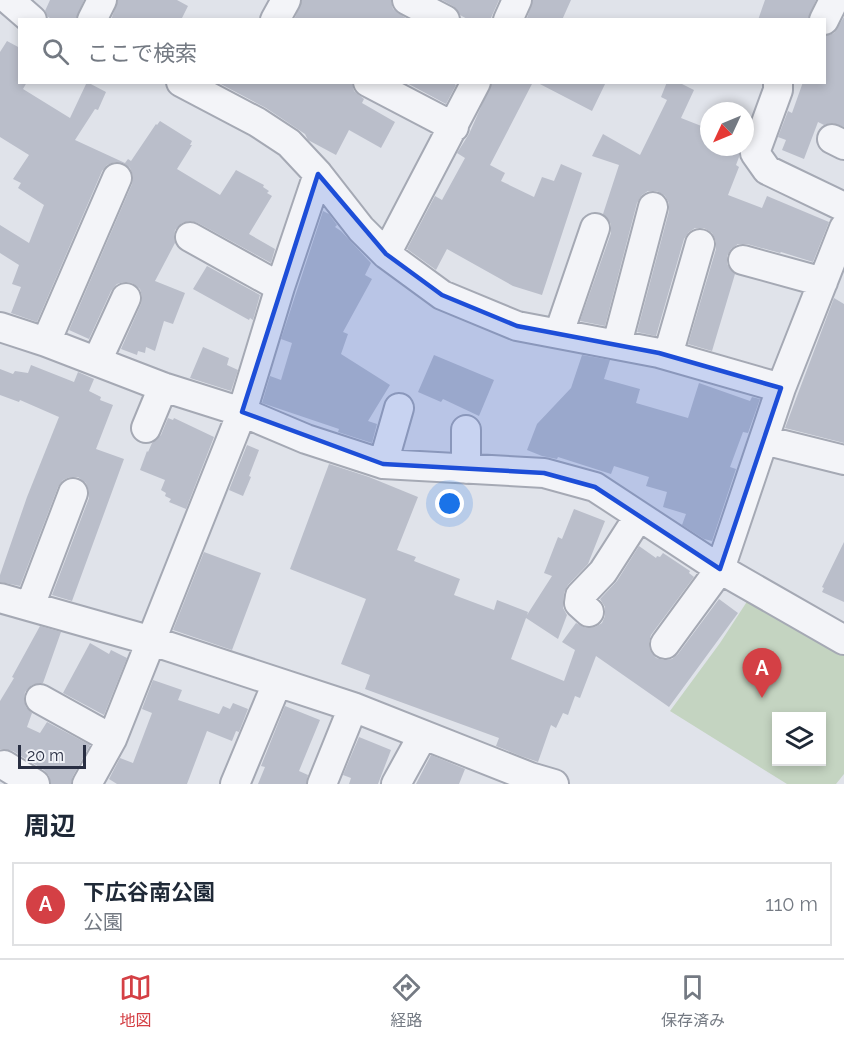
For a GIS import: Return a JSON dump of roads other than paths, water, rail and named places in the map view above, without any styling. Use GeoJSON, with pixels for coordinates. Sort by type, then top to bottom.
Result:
{"type":"FeatureCollection","features":[{"type":"Feature","properties":{"kind":"street"},"geometry":{"type":"LineString","coordinates":[[9,0],[30,18]]}},
{"type":"Feature","properties":{"kind":"street"},"geometry":{"type":"LineString","coordinates":[[93,18],[102,0]]}},
{"type":"Feature","properties":{"kind":"street"},"geometry":{"type":"LineString","coordinates":[[275,18],[286,0]]}},
{"type":"Feature","properties":{"kind":"street"},"geometry":{"type":"LineString","coordinates":[[407,0],[441,18]]}},
{"type":"Feature","properties":{"kind":"street"},"geometry":{"type":"LineString","coordinates":[[509,18],[517,0]]}},
{"type":"Feature","properties":{"kind":"street"},"geometry":{"type":"LineString","coordinates":[[825,18],[834,0]]}},
{"type":"Feature","properties":{"kind":"street"},"geometry":{"type":"LineString","coordinates":[[190,84],[229,93],[257,122],[289,143],[318,174],[361,229],[386,254],[442,295],[517,326],[669,355],[781,388]]}},
{"type":"Feature","properties":{"kind":"street"},"geometry":{"type":"LineString","coordinates":[[372,84],[454,127]]}},
{"type":"Feature","properties":{"kind":"street"},"geometry":{"type":"LineString","coordinates":[[386,254],[476,84]]}},
{"type":"Feature","properties":{"kind":"street"},"geometry":{"type":"LineString","coordinates":[[778,84],[778,90],[755,153],[767,170],[844,207]]}},
{"type":"Feature","properties":{"kind":"street"},"geometry":{"type":"LineString","coordinates":[[87,784],[112,739],[242,412],[280,287],[318,174]]}},
{"type":"Feature","properties":{"kind":"street"},"geometry":{"type":"LineString","coordinates":[[46,342],[117,178]]}},
{"type":"Feature","properties":{"kind":"street"},"geometry":{"type":"LineString","coordinates":[[617,344],[653,207]]}},
{"type":"Feature","properties":{"kind":"street"},"geometry":{"type":"LineString","coordinates":[[559,333],[595,228]]}},
{"type":"Feature","properties":{"kind":"street"},"geometry":{"type":"LineString","coordinates":[[665,644],[720,569],[781,388],[844,228]]}},
{"type":"Feature","properties":{"kind":"street"},"geometry":{"type":"LineString","coordinates":[[190,237],[280,287]]}},
{"type":"Feature","properties":{"kind":"street"},"geometry":{"type":"LineString","coordinates":[[669,355],[700,244]]}},
{"type":"Feature","properties":{"kind":"street"},"geometry":{"type":"LineString","coordinates":[[743,260],[823,282]]}},
{"type":"Feature","properties":{"kind":"street"},"geometry":{"type":"LineString","coordinates":[[97,362],[126,298]]}},
{"type":"Feature","properties":{"kind":"street"},"geometry":{"type":"LineString","coordinates":[[0,327],[164,387],[242,412],[306,439],[383,464],[544,473],[595,487],[720,569],[844,640]]}},
{"type":"Feature","properties":{"kind":"street"},"geometry":{"type":"LineString","coordinates":[[146,428],[164,387]]}},
{"type":"Feature","properties":{"kind":"street"},"geometry":{"type":"LineString","coordinates":[[383,464],[399,408]]}},
{"type":"Feature","properties":{"kind":"street"},"geometry":{"type":"LineString","coordinates":[[466,430],[466,468]]}},
{"type":"Feature","properties":{"kind":"street"},"geometry":{"type":"LineString","coordinates":[[764,440],[844,460]]}},
{"type":"Feature","properties":{"kind":"street"},"geometry":{"type":"LineString","coordinates":[[30,606],[73,492]]}},
{"type":"Feature","properties":{"kind":"street"},"geometry":{"type":"LineString","coordinates":[[589,612],[579,603],[580,596],[603,572],[639,516]]}},
{"type":"Feature","properties":{"kind":"street"},"geometry":{"type":"LineString","coordinates":[[0,598],[152,640],[353,707],[537,782]]}},
{"type":"Feature","properties":{"kind":"street"},"geometry":{"type":"LineString","coordinates":[[235,784],[277,683]]}},
{"type":"Feature","properties":{"kind":"street"},"geometry":{"type":"LineString","coordinates":[[40,699],[112,739]]}},
{"type":"Feature","properties":{"kind":"street"},"geometry":{"type":"LineString","coordinates":[[322,784],[353,707]]}},
{"type":"Feature","properties":{"kind":"street"},"geometry":{"type":"LineString","coordinates":[[396,784],[423,735]]}},
{"type":"Feature","properties":{"kind":"street"},"geometry":{"type":"LineString","coordinates":[[4,765],[35,784]]}},
{"type":"Feature","properties":{"kind":"place","name":"下広谷南公園"},"geometry":{"type":"Point","coordinates":[762,698]}}]}
